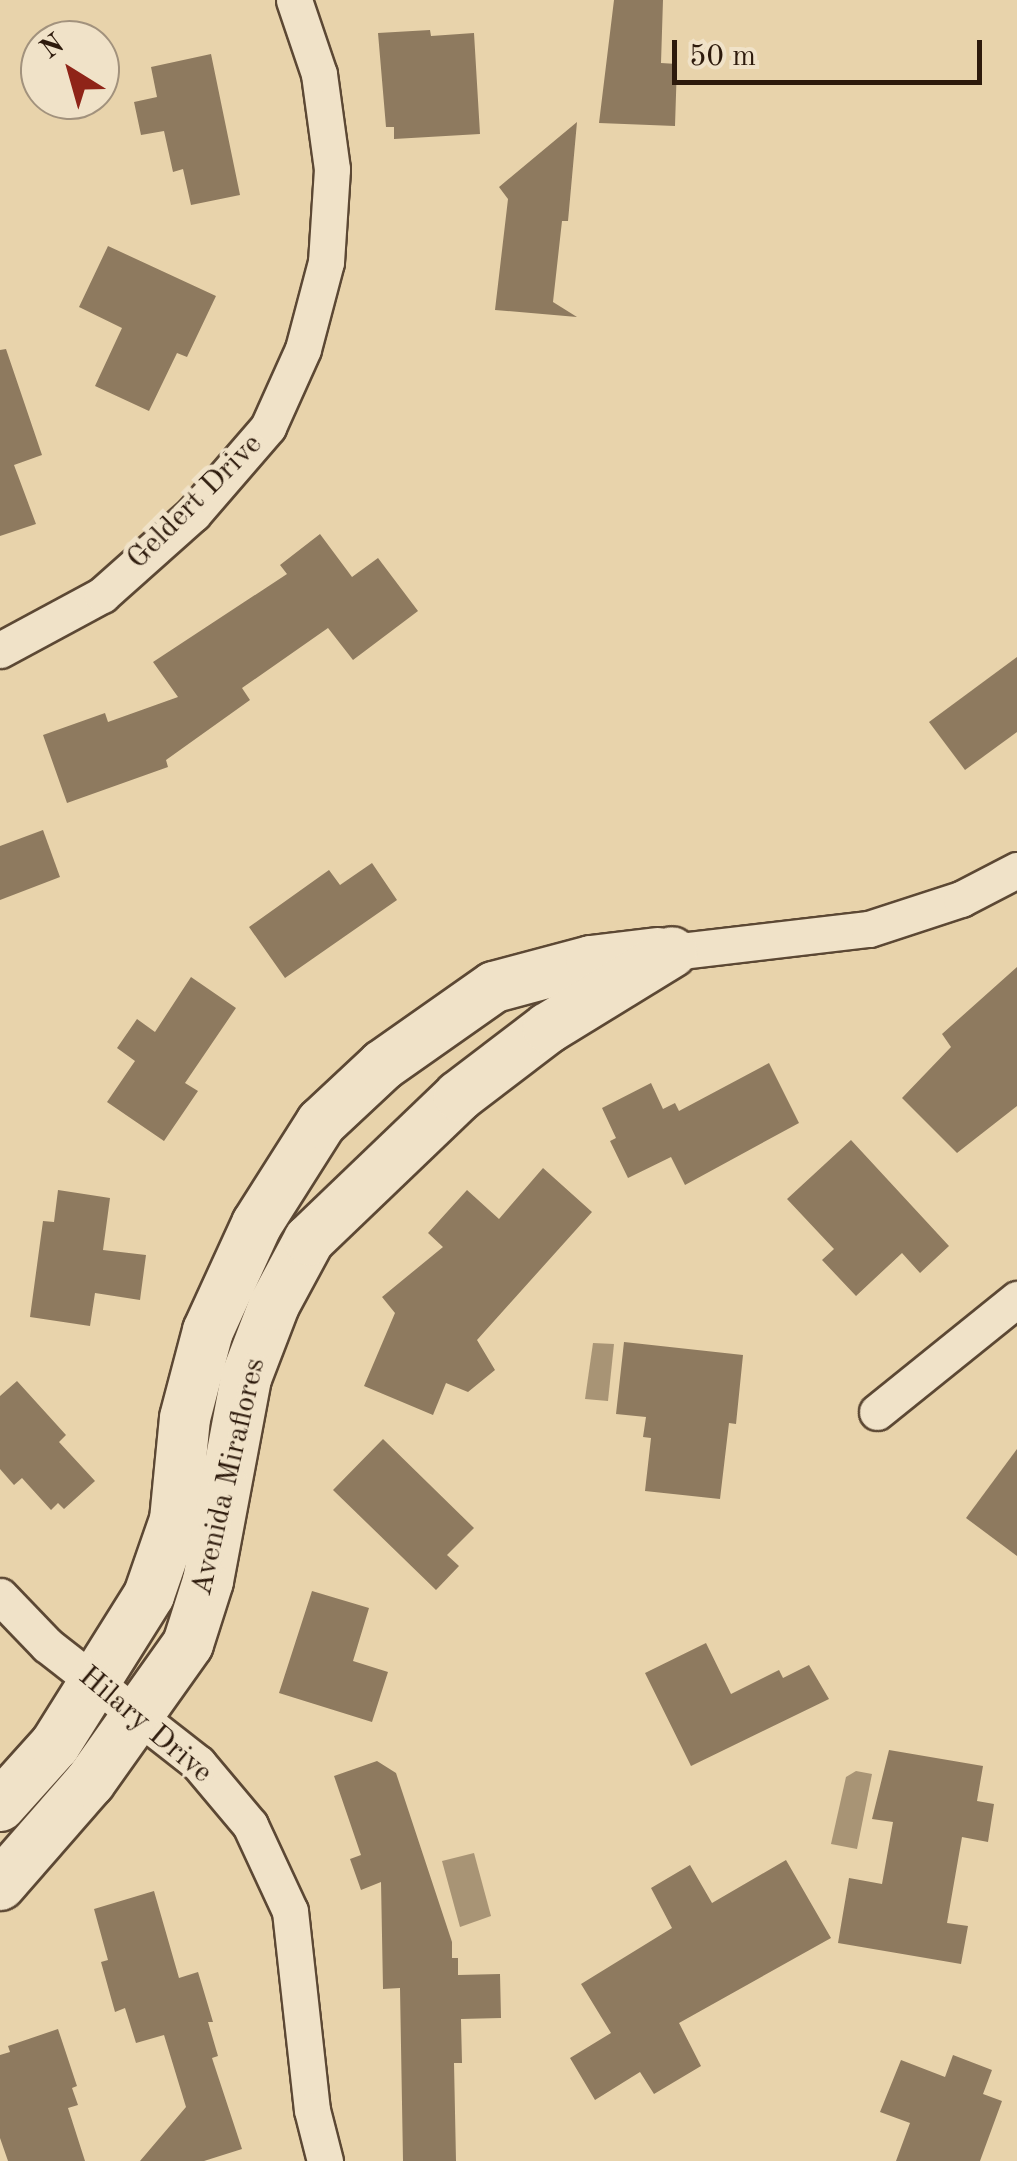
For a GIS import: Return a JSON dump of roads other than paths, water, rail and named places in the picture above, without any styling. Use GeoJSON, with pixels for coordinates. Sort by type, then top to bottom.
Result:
{"type":"FeatureCollection","features":[{"type":"Feature","properties":{"kind":"street","name":"Geldert Drive"},"geometry":{"type":"LineString","coordinates":[[0,650],[102,594],[193,514],[268,428],[303,349],[326,262],[332,170],[319,74],[294,0]]}},
{"type":"Feature","properties":{"kind":"street","name":"Avenida Miraflores"},"geometry":{"type":"LineString","coordinates":[[0,1806],[55,1744],[148,1594],[175,1520],[186,1418],[208,1331],[257,1224],[321,1124],[383,1065],[494,987],[591,960],[869,929],[918,916],[1017,870]]}},
{"type":"Feature","properties":{"kind":"street","name":"Avenida Miraflores"},"geometry":{"type":"LineString","coordinates":[[0,1884],[90,1782],[188,1644],[208,1580],[246,1378],[274,1305],[308,1240],[459,1096],[548,1028],[672,952]]}},
{"type":"Feature","properties":{"kind":"street"},"geometry":{"type":"LineString","coordinates":[[876,1412],[1017,1298]]}},
{"type":"Feature","properties":{"kind":"street","name":"Hilary Drive"},"geometry":{"type":"LineString","coordinates":[[0,1596],[47,1645],[198,1763],[250,1826],[290,1910],[312,2110],[324,2161]]}}]}
